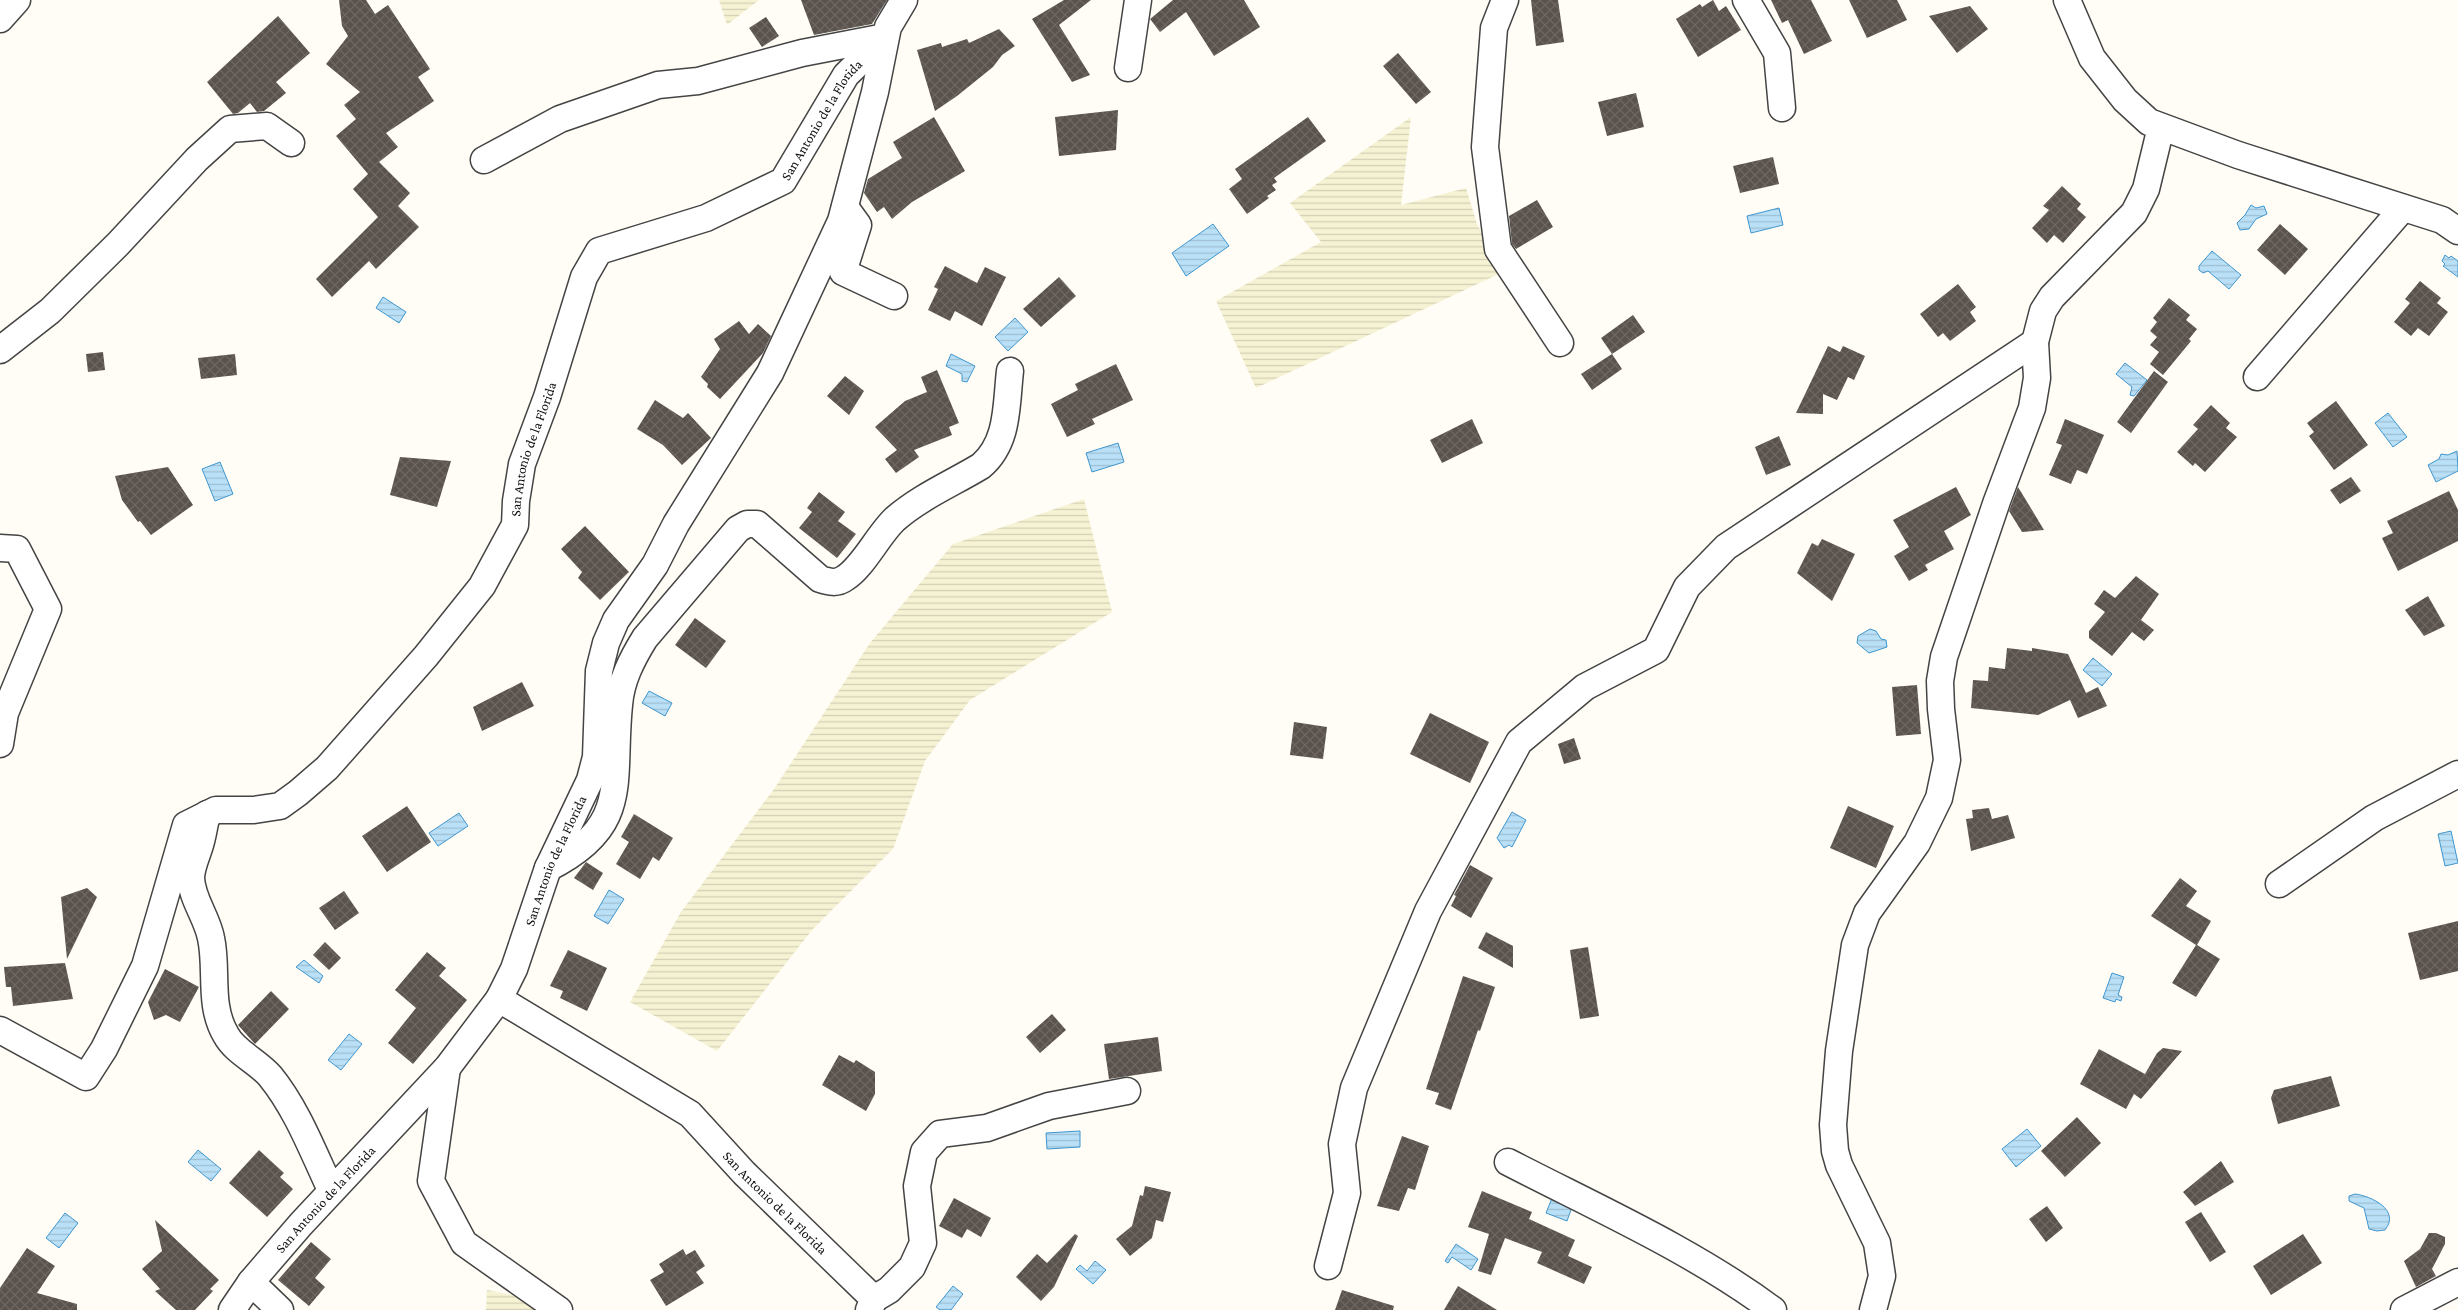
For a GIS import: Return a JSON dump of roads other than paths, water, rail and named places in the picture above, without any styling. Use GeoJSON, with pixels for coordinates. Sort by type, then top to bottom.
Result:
{"type":"FeatureCollection","features":[{"type":"Feature","properties":{"kind":"street","name":"San Antonio de la Florida"},"geometry":{"type":"LineString","coordinates":[[232,1310],[251,1282],[332,1190],[447,1068],[499,999],[514,968],[548,868],[592,773],[596,757],[600,671],[606,643],[616,620],[656,565],[676,524],[770,373],[841,221],[875,92],[888,27],[904,0]]}},
{"type":"Feature","properties":{"kind":"street"},"geometry":{"type":"LineString","coordinates":[[1128,68],[1138,0]]}},
{"type":"Feature","properties":{"kind":"street"},"geometry":{"type":"LineString","coordinates":[[1505,0],[1494,28],[1485,147],[1498,249],[1560,343]]}},
{"type":"Feature","properties":{"kind":"street"},"geometry":{"type":"LineString","coordinates":[[1746,0],[1777,52],[1782,108]]}},
{"type":"Feature","properties":{"kind":"street"},"geometry":{"type":"LineString","coordinates":[[2067,0],[2092,58],[2125,100],[2148,122],[2238,155],[2442,220],[2458,231]]}},
{"type":"Feature","properties":{"kind":"street","name":"San Antonio de la Florida"},"geometry":{"type":"LineString","coordinates":[[0,1030],[86,1077],[104,1049],[145,966],[186,825],[216,810],[254,810],[280,806],[305,787],[328,768],[407,678],[482,586],[515,525],[516,501],[522,464],[547,396],[584,277],[599,251],[706,218],[783,181],[846,75],[886,37]]}},
{"type":"Feature","properties":{"kind":"street"},"geometry":{"type":"LineString","coordinates":[[484,160],[560,119],[658,85],[698,81],[802,53],[886,37]]}},
{"type":"Feature","properties":{"kind":"street"},"geometry":{"type":"LineString","coordinates":[[0,350],[50,311],[118,244],[197,159],[230,129],[267,126],[291,142]]}},
{"type":"Feature","properties":{"kind":"street"},"geometry":{"type":"LineString","coordinates":[[1873,1310],[1882,1276],[1881,1260],[1869,1222],[1839,1165],[1833,1125],[1839,1051],[1855,944],[1867,913],[1916,843],[1939,798],[1947,760],[1941,710],[1940,681],[1944,657],[1997,501],[2032,408],[2037,378],[2035,342],[2038,324],[2052,297],[2134,214],[2146,189],[2161,127]]}},
{"type":"Feature","properties":{"kind":"street"},"geometry":{"type":"LineString","coordinates":[[845,207],[858,225],[843,272],[894,296]]}},
{"type":"Feature","properties":{"kind":"street"},"geometry":{"type":"LineString","coordinates":[[2258,377],[2403,208]]}},
{"type":"Feature","properties":{"kind":"street"},"geometry":{"type":"LineString","coordinates":[[1328,1266],[1347,1193],[1342,1144],[1354,1088],[1428,911],[1519,742],[1585,687],[1656,650],[1687,587],[1726,547],[2035,342]]}},
{"type":"Feature","properties":{"kind":"street"},"geometry":{"type":"LineString","coordinates":[[548,868],[570,857],[589,841],[604,820],[614,797],[617,772],[618,705],[624,678],[633,657],[646,638],[738,529],[747,524],[757,524],[820,579],[830,582],[846,578],[882,532],[896,518],[910,507],[981,466],[990,458],[998,446],[1003,432],[1010,371]]}},
{"type":"Feature","properties":{"kind":"street"},"geometry":{"type":"LineString","coordinates":[[0,548],[17,549],[48,609],[5,713],[0,744]]}},
{"type":"Feature","properties":{"kind":"street"},"geometry":{"type":"LineString","coordinates":[[2279,884],[2374,818],[2458,774]]}},
{"type":"Feature","properties":{"kind":"street"},"geometry":{"type":"LineString","coordinates":[[207,814],[200,847],[192,863],[191,878],[193,892],[206,918],[212,940],[214,996],[226,1037],[271,1077],[298,1120],[332,1190]]}},
{"type":"Feature","properties":{"kind":"street","name":"San Antonio de la Florida"},"geometry":{"type":"LineString","coordinates":[[499,999],[690,1114],[744,1173],[871,1304],[912,1267],[924,1243],[917,1186],[924,1152],[940,1134],[986,1128],[1049,1106],[1127,1091]]}},
{"type":"Feature","properties":{"kind":"street"},"geometry":{"type":"LineString","coordinates":[[447,1068],[431,1181],[464,1243],[559,1310]]}},
{"type":"Feature","properties":{"kind":"street"},"geometry":{"type":"LineString","coordinates":[[1508,1162],[1647,1234],[1750,1294],[1773,1310]]}},
{"type":"Feature","properties":{"kind":"street"},"geometry":{"type":"LineString","coordinates":[[251,1282],[280,1310]]}},
{"type":"Feature","properties":{"kind":"street"},"geometry":{"type":"LineString","coordinates":[[2404,1310],[2458,1282]]}},
{"type":"Feature","properties":{"kind":"water"},"geometry":{"type":"Polygon","coordinates":[[[2251,205],[2256,208],[2264,206],[2267,214],[2256,219],[2249,229],[2240,230],[2237,223],[2251,205]]]}},
{"type":"Feature","properties":{"kind":"water"},"geometry":{"type":"Polygon","coordinates":[[[1779,208],[1783,225],[1751,233],[1747,216],[1779,208]]]}},
{"type":"Feature","properties":{"kind":"water"},"geometry":{"type":"Polygon","coordinates":[[[1213,224],[1229,246],[1186,276],[1172,253],[1213,224]]]}},
{"type":"Feature","properties":{"kind":"water"},"geometry":{"type":"Polygon","coordinates":[[[2212,251],[2241,275],[2229,289],[2208,271],[2203,273],[2199,270],[2199,266],[2212,251]]]}},
{"type":"Feature","properties":{"kind":"water"},"geometry":{"type":"Polygon","coordinates":[[[2445,255],[2449,258],[2451,256],[2458,261],[2458,277],[2443,266],[2445,264],[2442,261],[2445,255]]]}},
{"type":"Feature","properties":{"kind":"water"},"geometry":{"type":"Polygon","coordinates":[[[383,297],[406,312],[399,323],[376,308],[383,297]]]}},
{"type":"Feature","properties":{"kind":"water"},"geometry":{"type":"Polygon","coordinates":[[[1015,318],[1028,332],[1008,351],[995,337],[1015,318]]]}},
{"type":"Feature","properties":{"kind":"water"},"geometry":{"type":"Polygon","coordinates":[[[951,354],[975,366],[967,382],[962,381],[962,374],[946,366],[951,354]]]}},
{"type":"Feature","properties":{"kind":"water"},"geometry":{"type":"Polygon","coordinates":[[[2125,363],[2147,380],[2134,396],[2130,395],[2132,387],[2116,374],[2125,363]]]}},
{"type":"Feature","properties":{"kind":"water"},"geometry":{"type":"Polygon","coordinates":[[[2388,413],[2407,437],[2393,447],[2375,423],[2388,413]]]}},
{"type":"Feature","properties":{"kind":"water"},"geometry":{"type":"Polygon","coordinates":[[[1118,443],[1124,462],[1092,472],[1086,453],[1118,443]]]}},
{"type":"Feature","properties":{"kind":"water"},"geometry":{"type":"Polygon","coordinates":[[[2457,451],[2458,471],[2436,482],[2428,465],[2439,459],[2441,454],[2448,455],[2457,451]]]}},
{"type":"Feature","properties":{"kind":"water"},"geometry":{"type":"Polygon","coordinates":[[[220,462],[233,494],[215,501],[202,469],[220,462]]]}},
{"type":"Feature","properties":{"kind":"water"},"geometry":{"type":"Polygon","coordinates":[[[1870,629],[1876,631],[1881,639],[1886,640],[1887,647],[1869,653],[1857,643],[1858,636],[1870,629]]]}},
{"type":"Feature","properties":{"kind":"water"},"geometry":{"type":"Polygon","coordinates":[[[2093,658],[2112,674],[2102,686],[2083,670],[2093,658]]]}},
{"type":"Feature","properties":{"kind":"water"},"geometry":{"type":"Polygon","coordinates":[[[649,691],[672,703],[665,716],[642,703],[649,691]]]}},
{"type":"Feature","properties":{"kind":"water"},"geometry":{"type":"Polygon","coordinates":[[[1512,812],[1526,820],[1512,847],[1509,845],[1504,848],[1497,838],[1512,812]]]}},
{"type":"Feature","properties":{"kind":"water"},"geometry":{"type":"Polygon","coordinates":[[[459,813],[468,826],[438,846],[429,833],[459,813]]]}},
{"type":"Feature","properties":{"kind":"water"},"geometry":{"type":"Polygon","coordinates":[[[2451,831],[2458,863],[2445,866],[2438,834],[2451,831]]]}},
{"type":"Feature","properties":{"kind":"water"},"geometry":{"type":"Polygon","coordinates":[[[609,890],[624,899],[608,924],[594,916],[609,890]]]}},
{"type":"Feature","properties":{"kind":"water"},"geometry":{"type":"Polygon","coordinates":[[[304,960],[323,976],[319,983],[296,967],[304,960]]]}},
{"type":"Feature","properties":{"kind":"water"},"geometry":{"type":"Polygon","coordinates":[[[2112,973],[2124,977],[2118,995],[2122,997],[2121,1001],[2116,999],[2115,1002],[2103,998],[2112,973]]]}},
{"type":"Feature","properties":{"kind":"water"},"geometry":{"type":"Polygon","coordinates":[[[349,1034],[362,1044],[341,1070],[328,1060],[349,1034]]]}},
{"type":"Feature","properties":{"kind":"water"},"geometry":{"type":"Polygon","coordinates":[[[2027,1129],[2041,1146],[2016,1167],[2002,1149],[2027,1129]]]}},
{"type":"Feature","properties":{"kind":"water"},"geometry":{"type":"Polygon","coordinates":[[[1080,1131],[1080,1147],[1047,1149],[1046,1133],[1080,1131]]]}},
{"type":"Feature","properties":{"kind":"water"},"geometry":{"type":"Polygon","coordinates":[[[198,1150],[221,1169],[211,1181],[188,1162],[198,1150]]]}},
{"type":"Feature","properties":{"kind":"water"},"geometry":{"type":"Polygon","coordinates":[[[2355,1194],[2376,1201],[2387,1210],[2389,1223],[2385,1230],[2369,1229],[2364,1208],[2349,1201],[2349,1196],[2355,1194]]]}},
{"type":"Feature","properties":{"kind":"water"},"geometry":{"type":"Polygon","coordinates":[[[1552,1198],[1572,1207],[1567,1221],[1546,1213],[1552,1198]]]}},
{"type":"Feature","properties":{"kind":"water"},"geometry":{"type":"Polygon","coordinates":[[[65,1213],[78,1223],[59,1248],[46,1238],[65,1213]]]}},
{"type":"Feature","properties":{"kind":"water"},"geometry":{"type":"Polygon","coordinates":[[[1456,1244],[1478,1259],[1471,1270],[1452,1257],[1448,1263],[1445,1261],[1456,1244]]]}},
{"type":"Feature","properties":{"kind":"water"},"geometry":{"type":"Polygon","coordinates":[[[1095,1261],[1106,1270],[1093,1284],[1076,1269],[1080,1265],[1087,1271],[1095,1261]]]}},
{"type":"Feature","properties":{"kind":"water"},"geometry":{"type":"Polygon","coordinates":[[[953,1286],[963,1294],[951,1310],[940,1310],[936,1307],[953,1286]]]}}]}
